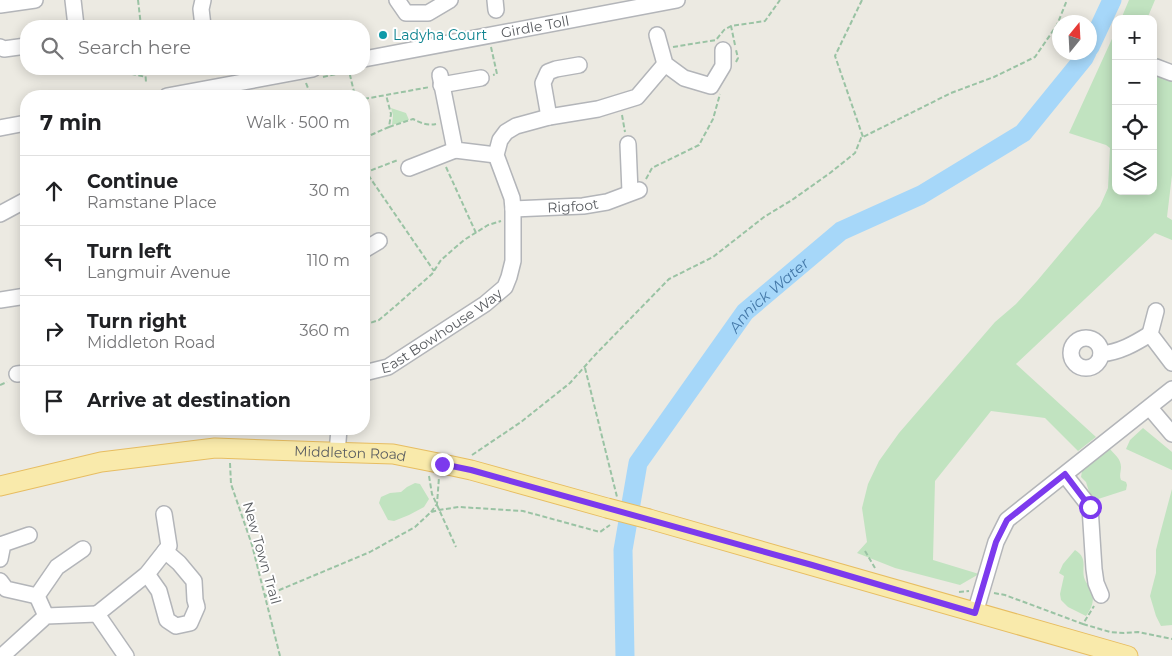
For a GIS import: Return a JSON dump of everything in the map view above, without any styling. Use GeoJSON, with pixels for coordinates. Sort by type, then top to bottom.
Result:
{"type":"FeatureCollection","features":[{"type":"Feature","properties":{"kind":"main road","name":"Middleton Road"},"geometry":{"type":"LineString","coordinates":[[0,486],[101,462],[215,448],[393,454],[467,469],[612,511],[650,519],[1128,656]]}},
{"type":"Feature","properties":{"kind":"street"},"geometry":{"type":"LineString","coordinates":[[0,5],[34,0]]}},
{"type":"Feature","properties":{"kind":"street"},"geometry":{"type":"LineString","coordinates":[[73,0],[75,20]]}},
{"type":"Feature","properties":{"kind":"street"},"geometry":{"type":"LineString","coordinates":[[202,0],[202,20]]}},
{"type":"Feature","properties":{"kind":"street"},"geometry":{"type":"LineString","coordinates":[[397,0],[406,13],[428,13],[450,0]]}},
{"type":"Feature","properties":{"kind":"street","name":"Girdle Toll"},"geometry":{"type":"LineString","coordinates":[[370,58],[677,0]]}},
{"type":"Feature","properties":{"kind":"street"},"geometry":{"type":"LineString","coordinates":[[0,47],[4,49],[20,47]]}},
{"type":"Feature","properties":{"kind":"street"},"geometry":{"type":"LineString","coordinates":[[409,168],[455,150],[496,155],[500,140],[506,132],[516,126],[549,117],[598,109],[637,97],[661,49],[684,78],[711,86],[723,66],[723,50]]}},
{"type":"Feature","properties":{"kind":"street"},"geometry":{"type":"LineString","coordinates":[[549,117],[543,83],[548,72],[556,68],[579,65]]}},
{"type":"Feature","properties":{"kind":"street"},"geometry":{"type":"LineString","coordinates":[[1157,67],[1172,73]]}},
{"type":"Feature","properties":{"kind":"street"},"geometry":{"type":"LineString","coordinates":[[200,90],[239,83],[314,75]]}},
{"type":"Feature","properties":{"kind":"street"},"geometry":{"type":"LineString","coordinates":[[455,150],[440,80],[481,78]]}},
{"type":"Feature","properties":{"kind":"street"},"geometry":{"type":"LineString","coordinates":[[0,128],[20,124]]}},
{"type":"Feature","properties":{"kind":"street","name":"Rigfoot"},"geometry":{"type":"LineString","coordinates":[[513,214],[608,202],[635,191],[628,144]]}},
{"type":"Feature","properties":{"kind":"street","name":"East Bowhouse Way"},"geometry":{"type":"LineString","coordinates":[[370,372],[388,367],[486,304],[505,287],[513,261],[512,198],[496,155]]}},
{"type":"Feature","properties":{"kind":"street"},"geometry":{"type":"LineString","coordinates":[[0,214],[20,203]]}},
{"type":"Feature","properties":{"kind":"street"},"geometry":{"type":"LineString","coordinates":[[370,246],[379,241]]}},
{"type":"Feature","properties":{"kind":"street"},"geometry":{"type":"LineString","coordinates":[[0,300],[20,297]]}},
{"type":"Feature","properties":{"kind":"street"},"geometry":{"type":"LineString","coordinates":[[1101,354],[1114,353],[1131,346],[1150,334],[1156,311]]}},
{"type":"Feature","properties":{"kind":"street"},"geometry":{"type":"LineString","coordinates":[[1150,334],[1172,363]]}},
{"type":"Feature","properties":{"kind":"street"},"geometry":{"type":"LineString","coordinates":[[975,613],[996,542],[1007,520],[1172,389]]}},
{"type":"Feature","properties":{"kind":"street"},"geometry":{"type":"LineString","coordinates":[[1150,408],[1172,434]]}},
{"type":"Feature","properties":{"kind":"street"},"geometry":{"type":"LineString","coordinates":[[337,453],[338,435]]}},
{"type":"Feature","properties":{"kind":"street"},"geometry":{"type":"LineString","coordinates":[[1065,474],[1090,507],[1094,569],[1096,583],[1101,595]]}},
{"type":"Feature","properties":{"kind":"street"},"geometry":{"type":"LineString","coordinates":[[2,656],[46,616],[97,614],[147,574],[169,546],[164,514]]}},
{"type":"Feature","properties":{"kind":"street"},"geometry":{"type":"LineString","coordinates":[[0,559],[3,544],[29,535]]}},
{"type":"Feature","properties":{"kind":"street"},"geometry":{"type":"LineString","coordinates":[[37,596],[57,567],[82,549]]}},
{"type":"Feature","properties":{"kind":"street"},"geometry":{"type":"LineString","coordinates":[[147,574],[158,591],[167,620],[176,626],[190,623],[197,607],[194,581],[179,563],[165,551]]}},
{"type":"Feature","properties":{"kind":"street"},"geometry":{"type":"LineString","coordinates":[[2,587],[37,596]]}},
{"type":"Feature","properties":{"kind":"street"},"geometry":{"type":"LineString","coordinates":[[37,596],[46,616]]}},
{"type":"Feature","properties":{"kind":"street"},"geometry":{"type":"LineString","coordinates":[[97,614],[126,656]]}},
{"type":"Feature","properties":{"kind":"path"},"geometry":{"type":"LineString","coordinates":[[138,0],[140,20]]}},
{"type":"Feature","properties":{"kind":"path"},"geometry":{"type":"LineString","coordinates":[[862,0],[835,56],[864,137]]}},
{"type":"Feature","properties":{"kind":"path"},"geometry":{"type":"LineString","coordinates":[[467,469],[470,457],[520,422],[570,383],[585,368],[594,355],[669,278],[713,257],[764,217],[830,173],[855,153],[861,138],[951,93],[994,77],[1035,57],[1057,25],[1067,0]]}},
{"type":"Feature","properties":{"kind":"path"},"geometry":{"type":"LineString","coordinates":[[661,49],[716,40],[724,30],[731,26]]}},
{"type":"Feature","properties":{"kind":"path"},"geometry":{"type":"LineString","coordinates":[[491,44],[495,61]]}},
{"type":"Feature","properties":{"kind":"path"},"geometry":{"type":"LineString","coordinates":[[137,75],[146,77],[146,82]]}},
{"type":"Feature","properties":{"kind":"path"},"geometry":{"type":"LineString","coordinates":[[312,90],[314,75]]}},
{"type":"Feature","properties":{"kind":"path"},"geometry":{"type":"LineString","coordinates":[[350,75],[354,90]]}},
{"type":"Feature","properties":{"kind":"path"},"geometry":{"type":"LineString","coordinates":[[370,98],[417,88]]}},
{"type":"Feature","properties":{"kind":"path"},"geometry":{"type":"LineString","coordinates":[[386,95],[391,114],[389,127]]}},
{"type":"Feature","properties":{"kind":"path"},"geometry":{"type":"LineString","coordinates":[[619,102],[628,144]]}},
{"type":"Feature","properties":{"kind":"path"},"geometry":{"type":"LineString","coordinates":[[370,135],[413,119],[431,125],[448,121]]}},
{"type":"Feature","properties":{"kind":"path"},"geometry":{"type":"LineString","coordinates":[[436,158],[448,168],[476,233]]}},
{"type":"Feature","properties":{"kind":"path"},"geometry":{"type":"LineString","coordinates":[[370,171],[397,160],[409,168]]}},
{"type":"Feature","properties":{"kind":"path"},"geometry":{"type":"LineString","coordinates":[[370,180],[434,271]]}},
{"type":"Feature","properties":{"kind":"path"},"geometry":{"type":"LineString","coordinates":[[370,323],[379,320],[434,271],[441,260],[464,240],[488,224],[513,214]]}},
{"type":"Feature","properties":{"kind":"path"},"geometry":{"type":"LineString","coordinates":[[431,512],[459,507],[523,511],[600,532],[612,511],[585,368]]}},
{"type":"Feature","properties":{"kind":"path","name":"New Town Trail"},"geometry":{"type":"LineString","coordinates":[[229,455],[231,484],[252,544],[280,656]]}},
{"type":"Feature","properties":{"kind":"path"},"geometry":{"type":"LineString","coordinates":[[266,596],[370,552],[415,528],[437,504],[437,463]]}},
{"type":"Feature","properties":{"kind":"path"},"geometry":{"type":"LineString","coordinates":[[437,463],[429,477],[432,494],[456,547]]}},
{"type":"Feature","properties":{"kind":"path"},"geometry":{"type":"LineString","coordinates":[[865,551],[875,565],[876,574]]}},
{"type":"Feature","properties":{"kind":"path"},"geometry":{"type":"LineString","coordinates":[[981,592],[1005,595],[1110,632],[1138,632],[1172,639]]}},
{"type":"Feature","properties":{"kind":"path"},"geometry":{"type":"LineString","coordinates":[[1083,624],[1101,595]]}},
{"type":"Feature","properties":{"kind":"green space"},"geometry":{"type":"Polygon","coordinates":[[[1129,0],[1155,0],[1149,15],[1123,15],[1129,0]]]}},
{"type":"Feature","properties":{"kind":"green space"},"geometry":{"type":"Polygon","coordinates":[[[1112,39],[1112,195],[1157,195],[1157,58],[1172,65],[1172,175],[1167,217],[1172,220],[1172,240],[1155,233],[1016,364],[1096,437],[1078,451],[1045,418],[991,411],[935,481],[933,560],[979,574],[960,585],[895,568],[857,553],[867,542],[862,508],[868,484],[879,461],[899,433],[995,322],[1016,304],[1037,281],[1100,206],[1108,188],[1110,148],[1069,133],[1112,39]]]}},
{"type":"Feature","properties":{"kind":"green space"},"geometry":{"type":"Polygon","coordinates":[[[391,108],[406,113],[409,120],[392,125],[393,115],[391,108]]]}},
{"type":"Feature","properties":{"kind":"green space"},"geometry":{"type":"Polygon","coordinates":[[[1143,428],[1172,452],[1172,470],[1126,449],[1130,440],[1143,428]]]}},
{"type":"Feature","properties":{"kind":"green space"},"geometry":{"type":"Polygon","coordinates":[[[1110,449],[1120,462],[1120,478],[1126,482],[1126,490],[1092,501],[1086,482],[1081,477],[1082,471],[1110,449]]]}},
{"type":"Feature","properties":{"kind":"green space"},"geometry":{"type":"Polygon","coordinates":[[[415,483],[420,484],[429,499],[424,507],[394,521],[388,520],[379,503],[381,497],[390,493],[401,492],[415,483]]]}},
{"type":"Feature","properties":{"kind":"green space"},"geometry":{"type":"Polygon","coordinates":[[[1172,489],[1172,625],[1161,626],[1150,596],[1156,573],[1156,550],[1172,489]]]}},
{"type":"Feature","properties":{"kind":"green space"},"geometry":{"type":"Polygon","coordinates":[[[1075,550],[1083,559],[1084,578],[1092,589],[1092,603],[1086,616],[1068,607],[1061,600],[1060,594],[1064,576],[1059,573],[1063,564],[1075,550]]]}},
{"type":"Feature","properties":{"kind":"waterway","name":"Annick Water"},"geometry":{"type":"LineString","coordinates":[[1097,32],[1112,0]]}},
{"type":"Feature","properties":{"kind":"waterway","name":"Annick Water"},"geometry":{"type":"LineString","coordinates":[[625,656],[623,550],[638,463],[745,312],[841,231],[921,195],[1023,133],[1082,60]]}},
{"type":"Feature","properties":{"kind":"place","name":"Ladyha Court"},"geometry":{"type":"Point","coordinates":[383,35]}},
{"type":"Feature","properties":{"kind":"route"},"geometry":{"type":"LineString","coordinates":[[442,464],[471,470],[650,519],[975,613],[996,542],[1007,520],[1065,474],[1090,507]]}}]}
